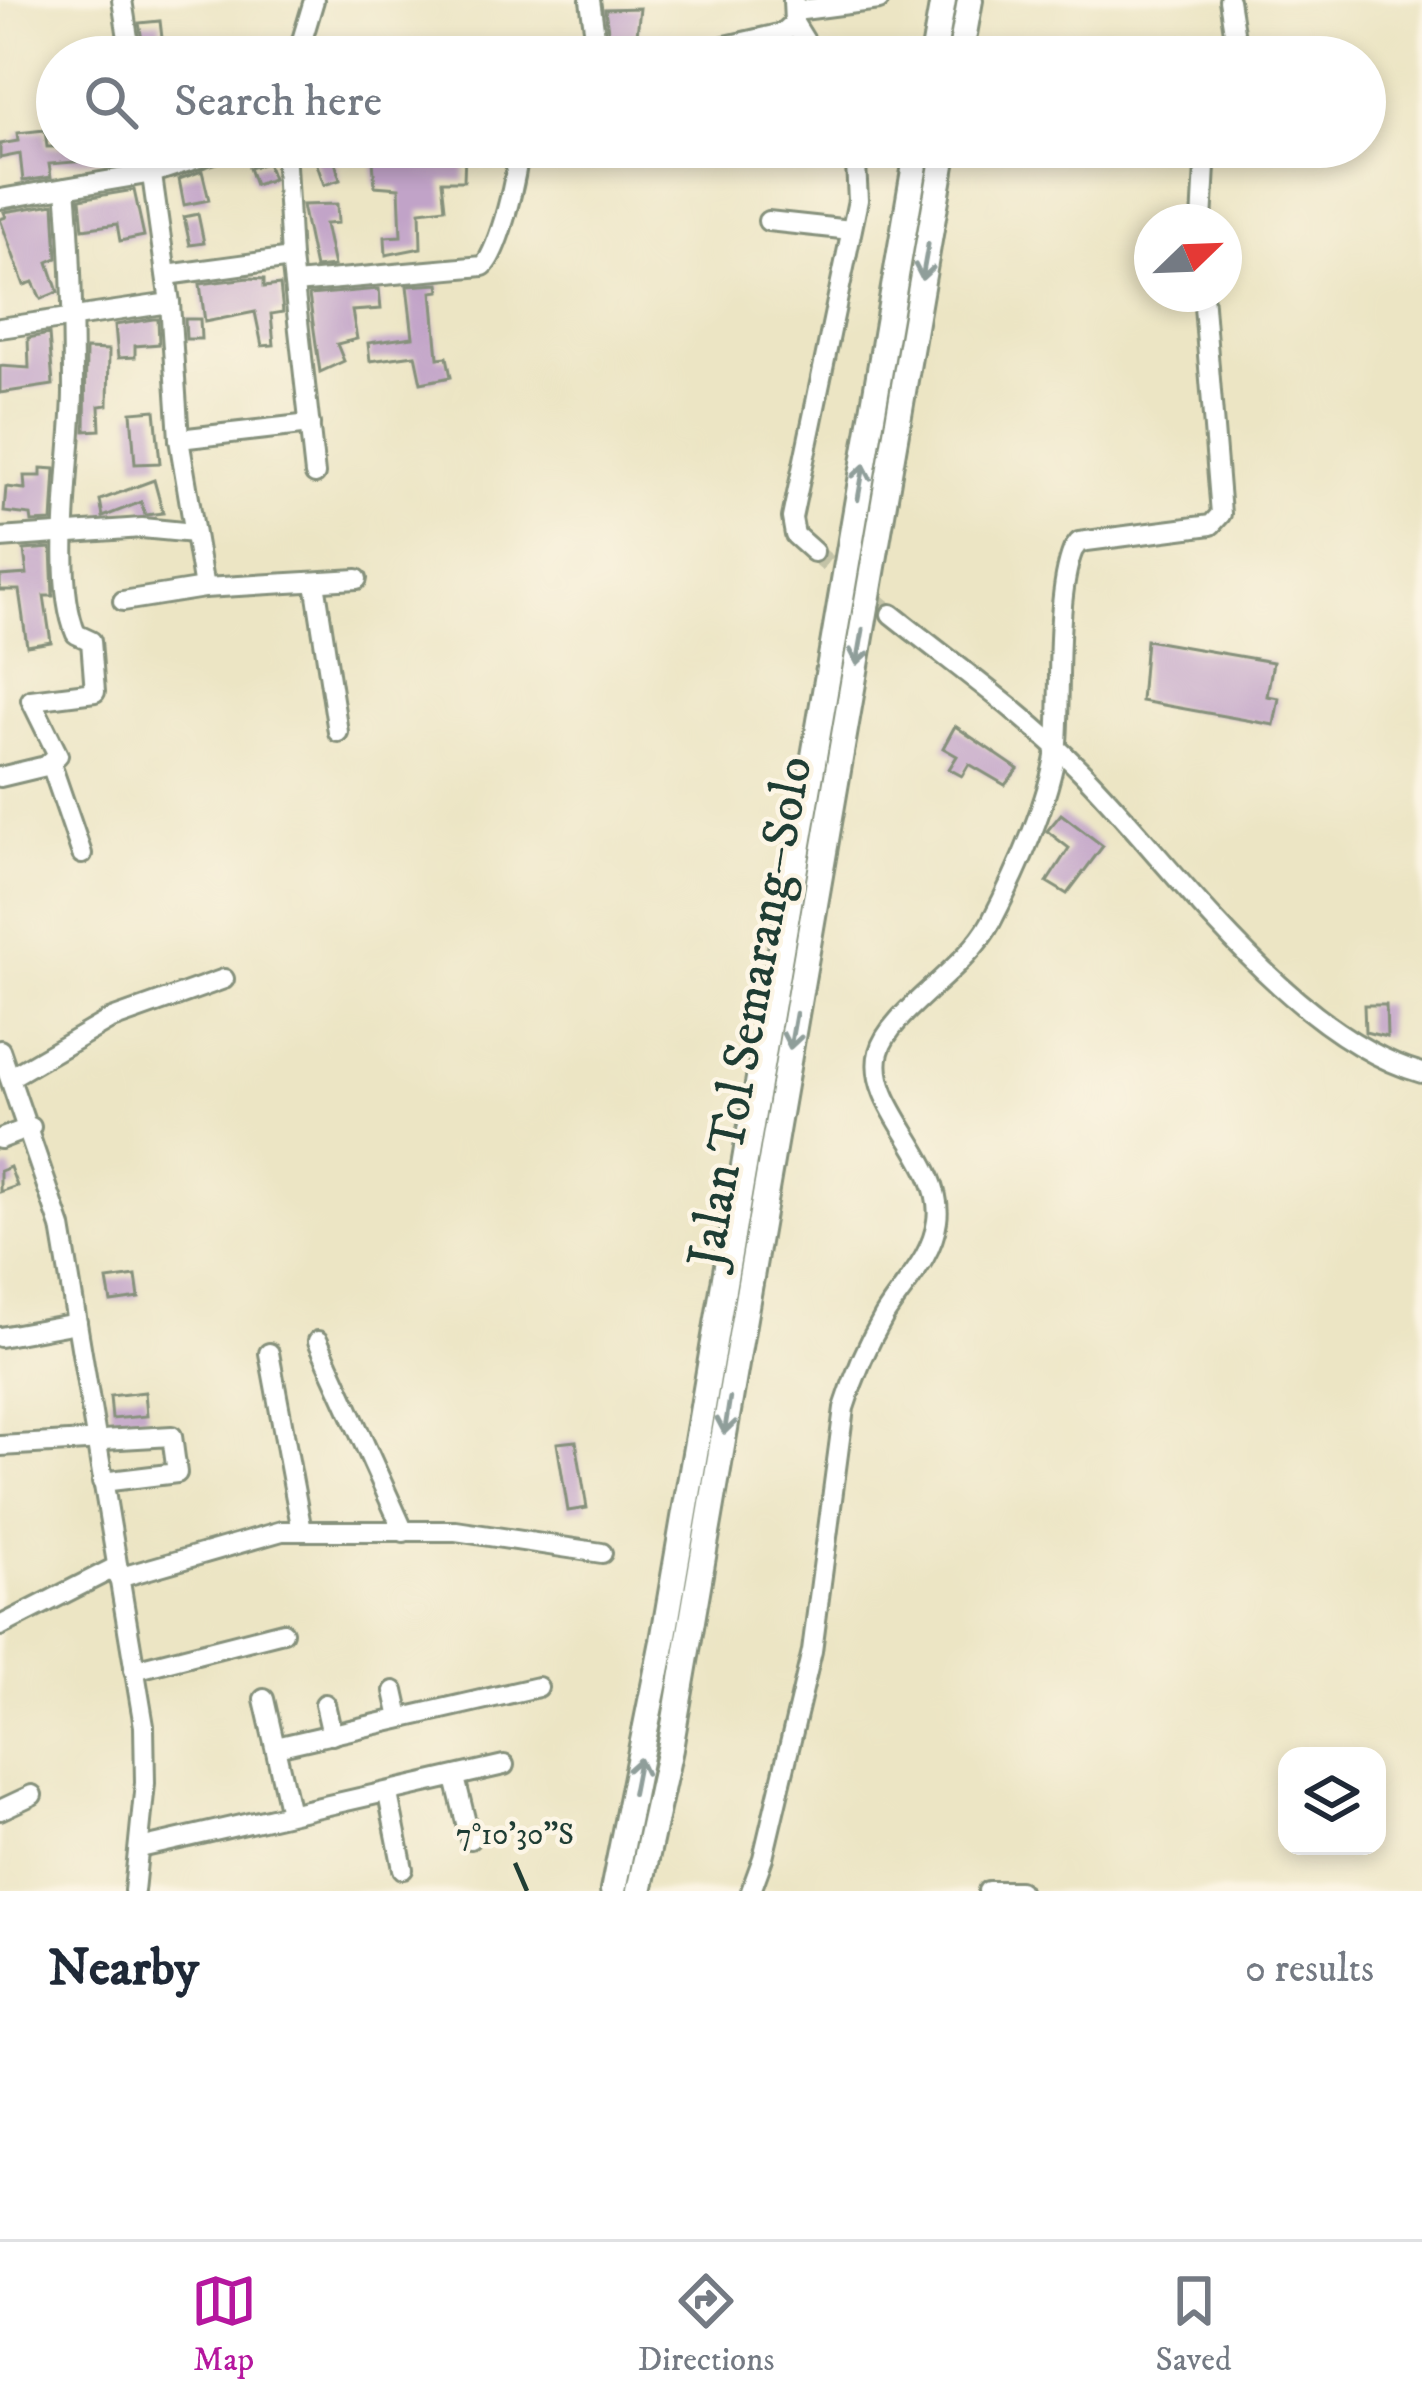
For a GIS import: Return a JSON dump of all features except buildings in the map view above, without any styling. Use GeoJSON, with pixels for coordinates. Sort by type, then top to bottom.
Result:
{"type":"FeatureCollection","features":[{"type":"Feature","properties":{"kind":"highway"},"geometry":{"type":"LineString","coordinates":[[937,36],[943,0]]}},
{"type":"Feature","properties":{"kind":"highway"},"geometry":{"type":"LineString","coordinates":[[964,36],[970,0]]}},
{"type":"Feature","properties":{"kind":"highway","name":"Jalan Tol Semarang–Solo"},"geometry":{"type":"LineString","coordinates":[[613,1891],[663,1641],[914,168]]}},
{"type":"Feature","properties":{"kind":"highway","name":"Jalan Tol Semarang–Solo"},"geometry":{"type":"LineString","coordinates":[[639,1891],[674,1726],[940,168]]}},
{"type":"Feature","properties":{"kind":"street"},"geometry":{"type":"LineString","coordinates":[[122,0],[128,36]]}},
{"type":"Feature","properties":{"kind":"street"},"geometry":{"type":"LineString","coordinates":[[303,36],[314,0]]}},
{"type":"Feature","properties":{"kind":"street"},"geometry":{"type":"LineString","coordinates":[[590,0],[595,36]]}},
{"type":"Feature","properties":{"kind":"street"},"geometry":{"type":"LineString","coordinates":[[769,36],[794,12],[879,0]]}},
{"type":"Feature","properties":{"kind":"street"},"geometry":{"type":"LineString","coordinates":[[1229,0],[1235,36]]}},
{"type":"Feature","properties":{"kind":"street"},"geometry":{"type":"LineString","coordinates":[[152,168],[170,303],[179,439],[204,588]]}},
{"type":"Feature","properties":{"kind":"street"},"geometry":{"type":"LineString","coordinates":[[0,199],[168,168]]}},
{"type":"Feature","properties":{"kind":"street"},"geometry":{"type":"LineString","coordinates":[[286,168],[291,258],[315,474]]}},
{"type":"Feature","properties":{"kind":"street"},"geometry":{"type":"LineString","coordinates":[[295,284],[483,266],[491,260],[517,168]]}},
{"type":"Feature","properties":{"kind":"street"},"geometry":{"type":"LineString","coordinates":[[814,552],[794,535],[792,518],[858,168]]}},
{"type":"Feature","properties":{"kind":"street"},"geometry":{"type":"LineString","coordinates":[[1203,204],[1205,168]]}},
{"type":"Feature","properties":{"kind":"street"},"geometry":{"type":"LineString","coordinates":[[66,188],[73,394],[67,535],[72,626],[76,634],[91,641],[95,679],[94,692],[31,700],[58,749],[51,764],[82,854]]}},
{"type":"Feature","properties":{"kind":"street"},"geometry":{"type":"LineString","coordinates":[[768,221],[850,230]]}},
{"type":"Feature","properties":{"kind":"street"},"geometry":{"type":"LineString","coordinates":[[167,275],[291,258]]}},
{"type":"Feature","properties":{"kind":"street"},"geometry":{"type":"LineString","coordinates":[[0,328],[170,303]]}},
{"type":"Feature","properties":{"kind":"street"},"geometry":{"type":"LineString","coordinates":[[751,1891],[764,1858],[812,1651],[844,1408],[854,1373],[884,1317],[928,1252],[938,1218],[932,1180],[881,1085],[879,1048],[891,1026],[961,966],[988,928],[1012,880],[1056,748],[1073,550],[1079,542],[1211,525],[1221,514],[1204,312]]}},
{"type":"Feature","properties":{"kind":"street"},"geometry":{"type":"LineString","coordinates":[[179,439],[310,424]]}},
{"type":"Feature","properties":{"kind":"street"},"geometry":{"type":"LineString","coordinates":[[0,538],[142,527],[194,533]]}},
{"type":"Feature","properties":{"kind":"street"},"geometry":{"type":"LineString","coordinates":[[123,601],[204,588],[357,579]]}},
{"type":"Feature","properties":{"kind":"street"},"geometry":{"type":"LineString","coordinates":[[315,582],[338,732]]}},
{"type":"Feature","properties":{"kind":"street"},"geometry":{"type":"LineString","coordinates":[[891,614],[1056,748],[1252,959],[1378,1056],[1422,1072]]}},
{"type":"Feature","properties":{"kind":"street"},"geometry":{"type":"LineString","coordinates":[[0,776],[51,764]]}},
{"type":"Feature","properties":{"kind":"street"},"geometry":{"type":"LineString","coordinates":[[11,1077],[109,1019],[224,979]]}},
{"type":"Feature","properties":{"kind":"street"},"geometry":{"type":"LineString","coordinates":[[0,1050],[31,1127],[61,1227],[134,1670],[146,1758],[134,1891]]}},
{"type":"Feature","properties":{"kind":"street"},"geometry":{"type":"LineString","coordinates":[[0,1139],[31,1127]]}},
{"type":"Feature","properties":{"kind":"street"},"geometry":{"type":"LineString","coordinates":[[0,1337],[77,1323]]}},
{"type":"Feature","properties":{"kind":"street"},"geometry":{"type":"LineString","coordinates":[[318,1341],[404,1532]]}},
{"type":"Feature","properties":{"kind":"street"},"geometry":{"type":"LineString","coordinates":[[269,1353],[302,1531]]}},
{"type":"Feature","properties":{"kind":"street"},"geometry":{"type":"LineString","coordinates":[[0,1446],[95,1436],[172,1436],[177,1473],[102,1482]]}},
{"type":"Feature","properties":{"kind":"street"},"geometry":{"type":"LineString","coordinates":[[0,1626],[117,1573],[236,1540],[302,1531],[506,1535],[602,1552]]}},
{"type":"Feature","properties":{"kind":"street"},"geometry":{"type":"LineString","coordinates":[[134,1670],[283,1632]]}},
{"type":"Feature","properties":{"kind":"street"},"geometry":{"type":"LineString","coordinates":[[276,1748],[538,1687]]}},
{"type":"Feature","properties":{"kind":"street"},"geometry":{"type":"LineString","coordinates":[[394,1690],[400,1718]]}},
{"type":"Feature","properties":{"kind":"street"},"geometry":{"type":"LineString","coordinates":[[264,1699],[290,1813]]}},
{"type":"Feature","properties":{"kind":"street"},"geometry":{"type":"LineString","coordinates":[[325,1704],[332,1735]]}},
{"type":"Feature","properties":{"kind":"street"},"geometry":{"type":"LineString","coordinates":[[140,1848],[505,1765]]}},
{"type":"Feature","properties":{"kind":"street"},"geometry":{"type":"LineString","coordinates":[[455,1778],[470,1839]]}},
{"type":"Feature","properties":{"kind":"street"},"geometry":{"type":"LineString","coordinates":[[388,1794],[403,1869]]}},
{"type":"Feature","properties":{"kind":"street"},"geometry":{"type":"LineString","coordinates":[[0,1810],[32,1795]]}},
{"type":"Feature","properties":{"kind":"street"},"geometry":{"type":"LineString","coordinates":[[988,1891],[1019,1891]]}},
{"type":"Feature","properties":{"kind":"tunnel"},"geometry":{"type":"LineString","coordinates":[[814,552],[891,614]]}}]}
